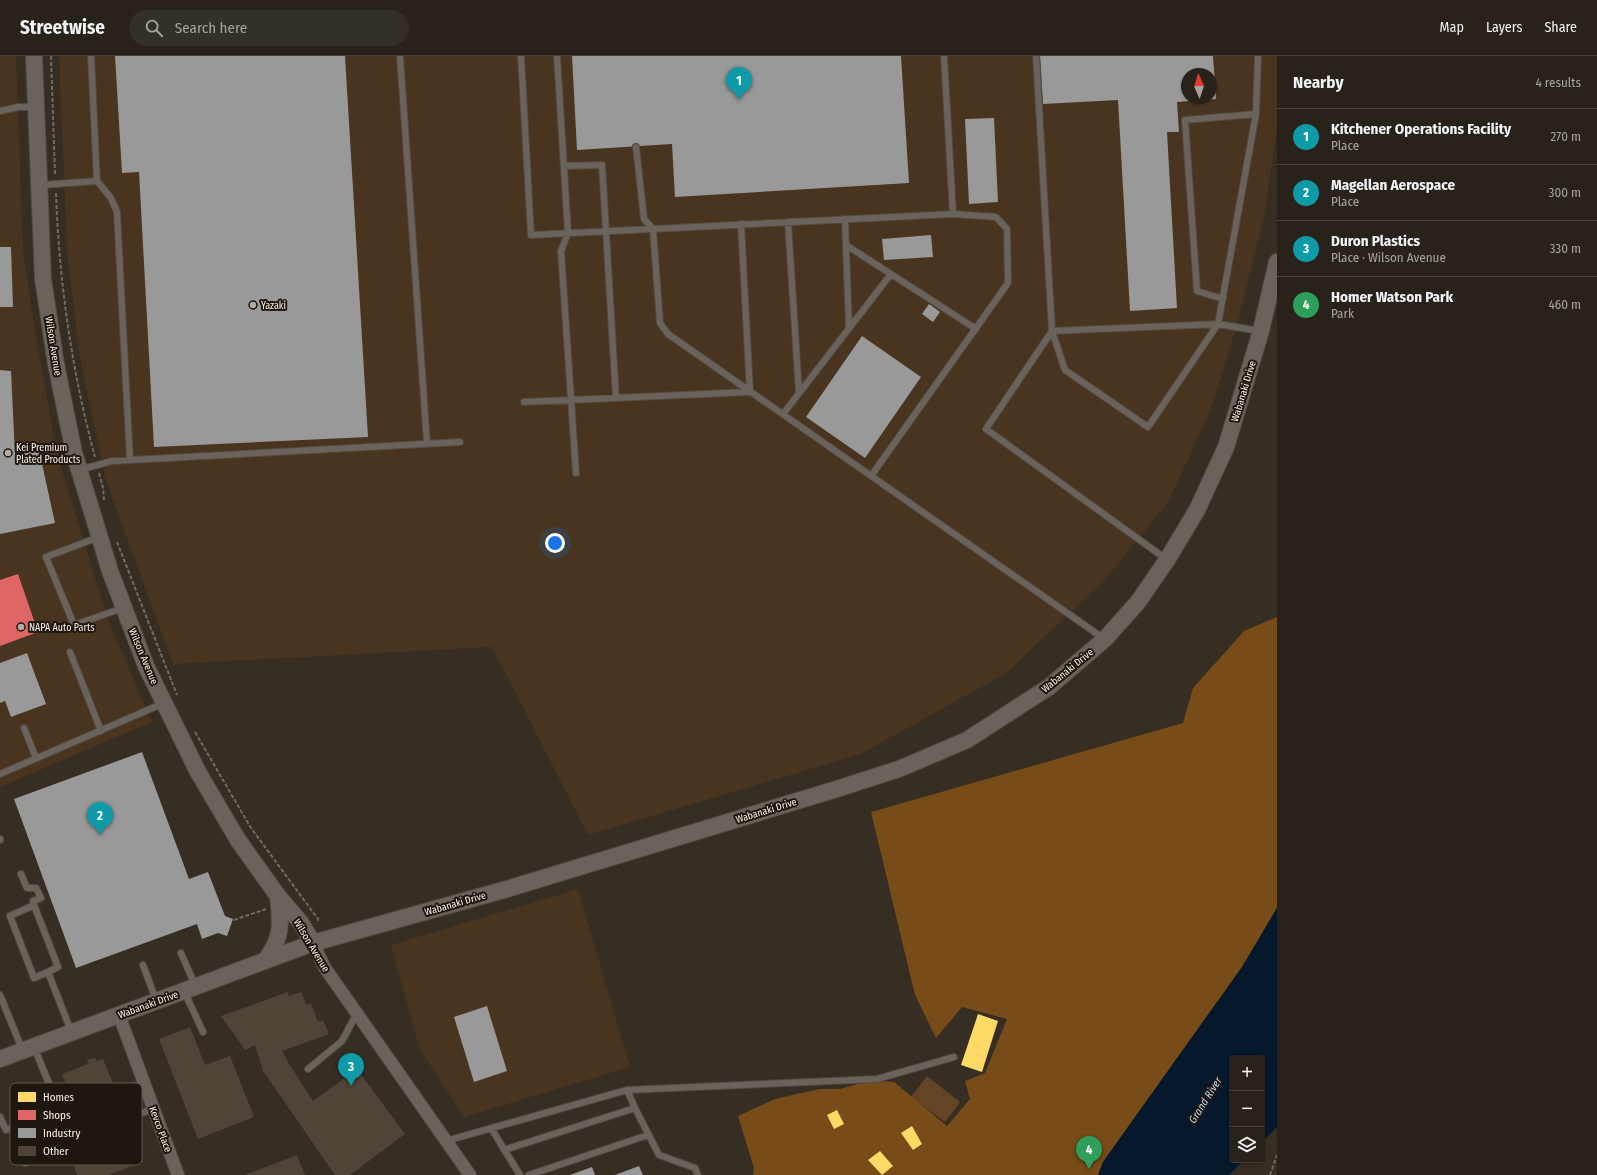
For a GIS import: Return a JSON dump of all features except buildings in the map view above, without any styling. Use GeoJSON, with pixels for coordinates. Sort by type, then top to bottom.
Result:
{"type":"FeatureCollection","features":[{"type":"Feature","properties":{"kind":"street","name":"Wilson Avenue"},"geometry":{"type":"LineString","coordinates":[[34,56],[43,279],[56,364],[74,453],[110,571],[146,666],[171,700],[198,772],[238,840],[278,896],[301,923],[314,943],[325,968],[470,1175]]}},
{"type":"Feature","properties":{"kind":"street","name":"Wabanaki Drive"},"geometry":{"type":"LineString","coordinates":[[0,1059],[314,943],[507,889],[900,769],[973,736],[1049,687],[1105,639],[1138,602],[1167,560],[1197,510],[1226,447],[1261,331],[1277,262]]}},
{"type":"Feature","properties":{"kind":"street"},"geometry":{"type":"LineString","coordinates":[[266,961],[276,946],[281,925],[278,896]]}},
{"type":"Feature","properties":{"kind":"street","name":"Kevco Place"},"geometry":{"type":"LineString","coordinates":[[119,1015],[178,1175]]}},
{"type":"Feature","properties":{"kind":"lane"},"geometry":{"type":"LineString","coordinates":[[91,56],[97,181],[111,198],[117,212],[130,460]]}},
{"type":"Feature","properties":{"kind":"lane"},"geometry":{"type":"LineString","coordinates":[[400,56],[427,443]]}},
{"type":"Feature","properties":{"kind":"lane"},"geometry":{"type":"LineString","coordinates":[[521,56],[531,235],[953,214],[996,217],[1007,229],[1008,283],[871,476]]}},
{"type":"Feature","properties":{"kind":"lane"},"geometry":{"type":"LineString","coordinates":[[557,56],[568,233],[561,251],[576,473]]}},
{"type":"Feature","properties":{"kind":"lane"},"geometry":{"type":"LineString","coordinates":[[944,56],[953,214]]}},
{"type":"Feature","properties":{"kind":"lane"},"geometry":{"type":"LineString","coordinates":[[1036,56],[1052,331],[1065,370],[1148,426],[1218,324],[1256,114],[1258,56]]}},
{"type":"Feature","properties":{"kind":"lane"},"geometry":{"type":"LineString","coordinates":[[0,111],[18,107],[36,107]]}},
{"type":"Feature","properties":{"kind":"lane"},"geometry":{"type":"LineString","coordinates":[[1223,299],[1197,291],[1185,120],[1256,114]]}},
{"type":"Feature","properties":{"kind":"lane"},"geometry":{"type":"LineString","coordinates":[[636,146],[644,218],[653,229],[660,323],[668,334],[1105,639]]}},
{"type":"Feature","properties":{"kind":"lane"},"geometry":{"type":"LineString","coordinates":[[564,166],[602,165],[616,398]]}},
{"type":"Feature","properties":{"kind":"lane"},"geometry":{"type":"LineString","coordinates":[[39,185],[97,181]]}},
{"type":"Feature","properties":{"kind":"lane"},"geometry":{"type":"LineString","coordinates":[[845,219],[849,328]]}},
{"type":"Feature","properties":{"kind":"lane"},"geometry":{"type":"LineString","coordinates":[[788,222],[799,393]]}},
{"type":"Feature","properties":{"kind":"lane"},"geometry":{"type":"LineString","coordinates":[[741,224],[750,392]]}},
{"type":"Feature","properties":{"kind":"lane"},"geometry":{"type":"LineString","coordinates":[[846,246],[976,329]]}},
{"type":"Feature","properties":{"kind":"lane"},"geometry":{"type":"LineString","coordinates":[[783,414],[891,274]]}},
{"type":"Feature","properties":{"kind":"lane"},"geometry":{"type":"LineString","coordinates":[[1052,331],[1218,324],[1261,331]]}},
{"type":"Feature","properties":{"kind":"lane"},"geometry":{"type":"LineString","coordinates":[[1052,331],[986,429],[1167,560]]}},
{"type":"Feature","properties":{"kind":"lane"},"geometry":{"type":"LineString","coordinates":[[524,402],[750,392]]}},
{"type":"Feature","properties":{"kind":"lane"},"geometry":{"type":"LineString","coordinates":[[80,470],[112,461],[460,442]]}},
{"type":"Feature","properties":{"kind":"lane"},"geometry":{"type":"LineString","coordinates":[[100,537],[46,557],[74,625],[124,608]]}},
{"type":"Feature","properties":{"kind":"lane"},"geometry":{"type":"LineString","coordinates":[[70,652],[101,731]]}},
{"type":"Feature","properties":{"kind":"lane"},"geometry":{"type":"LineString","coordinates":[[0,774],[171,700]]}},
{"type":"Feature","properties":{"kind":"lane"},"geometry":{"type":"LineString","coordinates":[[24,728],[36,758]]}},
{"type":"Feature","properties":{"kind":"lane"},"geometry":{"type":"LineString","coordinates":[[21,874],[27,888],[36,888],[41,898],[33,901],[58,967],[34,978],[10,916],[34,905]]}},
{"type":"Feature","properties":{"kind":"lane"},"geometry":{"type":"LineString","coordinates":[[181,953],[203,1032]]}},
{"type":"Feature","properties":{"kind":"lane"},"geometry":{"type":"LineString","coordinates":[[143,965],[156,1001]]}},
{"type":"Feature","properties":{"kind":"lane"},"geometry":{"type":"LineString","coordinates":[[48,972],[72,1032]]}},
{"type":"Feature","properties":{"kind":"lane"},"geometry":{"type":"LineString","coordinates":[[0,995],[7,1013],[46,1083]]}},
{"type":"Feature","properties":{"kind":"lane"},"geometry":{"type":"LineString","coordinates":[[0,1014],[7,1013]]}},
{"type":"Feature","properties":{"kind":"lane"},"geometry":{"type":"LineString","coordinates":[[308,1069],[342,1041],[357,1013]]}},
{"type":"Feature","properties":{"kind":"lane"},"geometry":{"type":"LineString","coordinates":[[446,1141],[627,1090],[877,1080],[954,1057]]}},
{"type":"Feature","properties":{"kind":"lane"},"geometry":{"type":"LineString","coordinates":[[627,1090],[659,1155],[695,1168],[698,1175]]}},
{"type":"Feature","properties":{"kind":"lane"},"geometry":{"type":"LineString","coordinates":[[142,1113],[154,1108]]}},
{"type":"Feature","properties":{"kind":"lane"},"geometry":{"type":"LineString","coordinates":[[504,1150],[635,1108]]}},
{"type":"Feature","properties":{"kind":"lane"},"geometry":{"type":"LineString","coordinates":[[0,1117],[6,1130],[10,1128]]}},
{"type":"Feature","properties":{"kind":"lane"},"geometry":{"type":"LineString","coordinates":[[491,1128],[520,1175]]}},
{"type":"Feature","properties":{"kind":"lane"},"geometry":{"type":"LineString","coordinates":[[528,1175],[648,1135]]}},
{"type":"Feature","properties":{"kind":"path"},"geometry":{"type":"LineString","coordinates":[[51,56],[57,220],[67,319],[88,433],[103,488],[104,505]]}},
{"type":"Feature","properties":{"kind":"path"},"geometry":{"type":"LineString","coordinates":[[116,540],[171,700]]}},
{"type":"Feature","properties":{"kind":"path"},"geometry":{"type":"LineString","coordinates":[[194,731],[251,828],[318,919]]}},
{"type":"Feature","properties":{"kind":"path"},"geometry":{"type":"LineString","coordinates":[[234,920],[266,910]]}},
{"type":"Feature","properties":{"kind":"path"},"geometry":{"type":"LineString","coordinates":[[1270,1175],[1277,1154]]}},
{"type":"Feature","properties":{"kind":"shaded area"},"geometry":{"type":"Polygon","coordinates":[[[0,56],[16,56],[23,250],[35,331],[57,454],[108,620],[152,722],[0,787],[0,56]]]}},
{"type":"Feature","properties":{"kind":"shaded area"},"geometry":{"type":"Polygon","coordinates":[[[59,56],[1277,56],[1277,129],[1264,217],[1237,325],[1211,409],[1169,501],[1104,581],[1005,674],[861,754],[588,835],[492,647],[173,664],[105,478],[79,353],[67,250],[59,56]]]}},
{"type":"Feature","properties":{"kind":"shaded area"},"geometry":{"type":"Polygon","coordinates":[[[1277,617],[1277,908],[1242,967],[1103,1162],[1098,1175],[753,1175],[754,1168],[738,1116],[775,1099],[819,1089],[840,1089],[871,1080],[894,1082],[947,1126],[970,1099],[965,1081],[985,1073],[1007,1019],[962,1007],[936,1038],[915,995],[871,812],[1183,723],[1193,688],[1244,631],[1277,617]]]}},
{"type":"Feature","properties":{"kind":"shaded area"},"geometry":{"type":"Polygon","coordinates":[[[578,889],[630,1067],[464,1117],[419,1048],[391,945],[578,889]]]}},
{"type":"Feature","properties":{"kind":"shaded area"},"geometry":{"type":"Polygon","coordinates":[[[927,1076],[960,1102],[945,1122],[911,1097],[927,1076]]]}},
{"type":"Feature","properties":{"kind":"water","name":"Grand River"},"geometry":{"type":"Polygon","coordinates":[[[1277,908],[1277,1127],[1265,1139],[1265,1055],[1229,1055],[1229,1163],[1241,1163],[1229,1175],[1098,1175],[1103,1162],[1242,967],[1277,908]]]}},
{"type":"Feature","properties":{"kind":"place","name":"Kitchener Operations Facility"},"geometry":{"type":"Point","coordinates":[739,100]}},
{"type":"Feature","properties":{"kind":"place","name":"Yazaki"},"geometry":{"type":"Point","coordinates":[253,305]}},
{"type":"Feature","properties":{"kind":"place","name":"Kei Premium Plated Products"},"geometry":{"type":"Point","coordinates":[8,453]}},
{"type":"Feature","properties":{"kind":"place","name":"NAPA Auto Parts"},"geometry":{"type":"Point","coordinates":[21,627]}},
{"type":"Feature","properties":{"kind":"place","name":"Magellan Aerospace"},"geometry":{"type":"Point","coordinates":[100,835]}},
{"type":"Feature","properties":{"kind":"place","name":"Duron Plastics"},"geometry":{"type":"Point","coordinates":[351,1086]}},
{"type":"Feature","properties":{"kind":"place","name":"Homer Watson Park"},"geometry":{"type":"Point","coordinates":[1089,1169]}}]}
